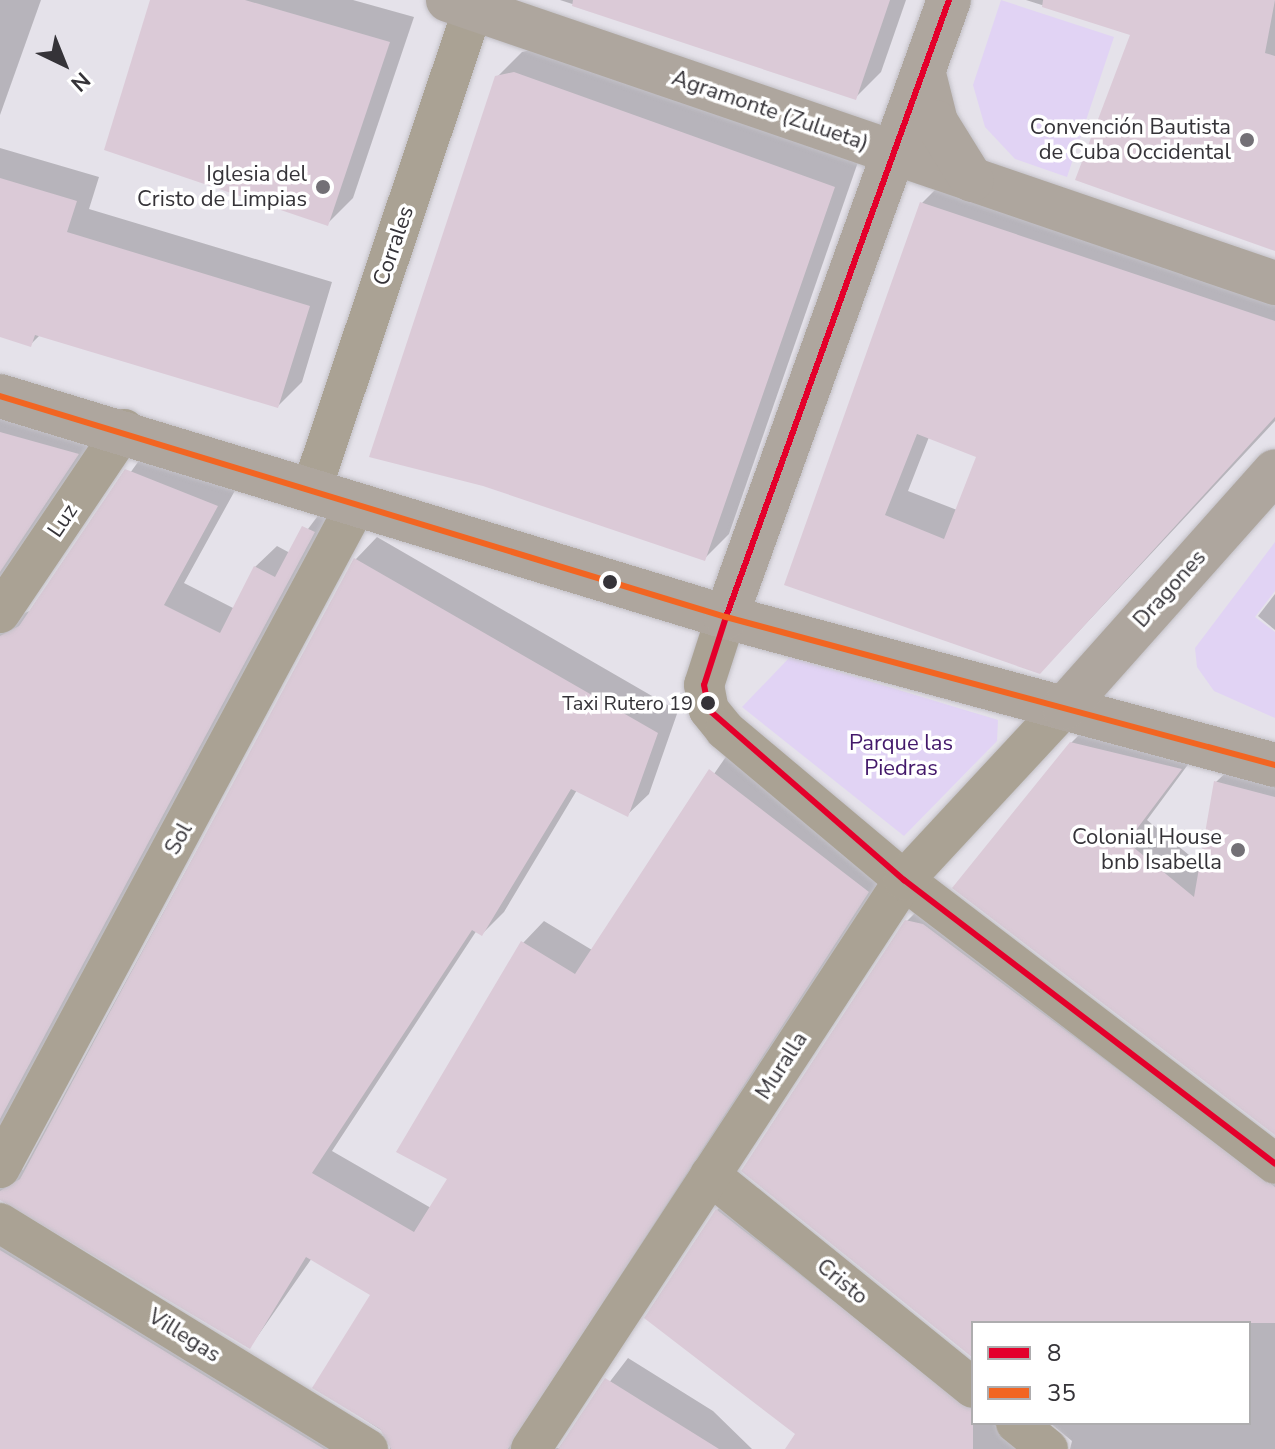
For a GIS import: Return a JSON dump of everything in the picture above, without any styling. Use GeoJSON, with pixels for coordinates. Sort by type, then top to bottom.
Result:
{"type":"FeatureCollection","features":[{"type":"Feature","properties":{"kind":"main road"},"geometry":{"type":"LineString","coordinates":[[726,617],[896,155],[949,0]]}},
{"type":"Feature","properties":{"kind":"main road","name":"Agramonte (Zulueta)"},"geometry":{"type":"LineString","coordinates":[[466,3],[896,155],[1275,283]]}},
{"type":"Feature","properties":{"kind":"main road"},"geometry":{"type":"LineString","coordinates":[[924,74],[936,122],[972,180]]}},
{"type":"Feature","properties":{"kind":"main road"},"geometry":{"type":"LineString","coordinates":[[0,396],[124,429],[355,507],[726,617],[1275,765]]}},
{"type":"Feature","properties":{"kind":"main road","name":"Dragones"},"geometry":{"type":"LineString","coordinates":[[1064,708],[1275,471]]}},
{"type":"Feature","properties":{"kind":"street","name":"Corrales"},"geometry":{"type":"LineString","coordinates":[[311,491],[466,3]]}},
{"type":"Feature","properties":{"kind":"street","name":"Luz"},"geometry":{"type":"LineString","coordinates":[[0,613],[124,429]]}},
{"type":"Feature","properties":{"kind":"street","name":"Sol"},"geometry":{"type":"LineString","coordinates":[[0,1168],[355,507]]}},
{"type":"Feature","properties":{"kind":"street"},"geometry":{"type":"LineString","coordinates":[[726,617],[704,685],[709,710],[904,880],[1275,1164]]}},
{"type":"Feature","properties":{"kind":"street","name":"Muralla"},"geometry":{"type":"LineString","coordinates":[[531,1449],[904,880],[1064,708]]}},
{"type":"Feature","properties":{"kind":"street","name":"Cristo"},"geometry":{"type":"LineString","coordinates":[[710,1175],[971,1386]]}},
{"type":"Feature","properties":{"kind":"street","name":"Villegas"},"geometry":{"type":"LineString","coordinates":[[0,1223],[368,1449]]}},
{"type":"Feature","properties":{"kind":"street"},"geometry":{"type":"LineString","coordinates":[[1018,1425],[1048,1449]]}},
{"type":"Feature","properties":{"kind":"green space"},"geometry":{"type":"Polygon","coordinates":[[[1001,0],[1114,37],[1067,177],[1015,159],[985,127],[973,85],[1001,0]]]}},
{"type":"Feature","properties":{"kind":"green space"},"geometry":{"type":"Polygon","coordinates":[[[1275,542],[1275,591],[1255,617],[1275,632],[1275,718],[1214,691],[1197,667],[1195,648],[1275,542]]]}},
{"type":"Feature","properties":{"kind":"green space","name":"Parque las Piedras"},"geometry":{"type":"Polygon","coordinates":[[[790,657],[998,720],[997,741],[904,836],[742,707],[790,657]]]}},
{"type":"Feature","properties":{"kind":"building"},"geometry":{"type":"Polygon","coordinates":[[[150,0],[245,0],[390,42],[328,226],[104,150],[150,0]]]}},
{"type":"Feature","properties":{"kind":"building"},"geometry":{"type":"Polygon","coordinates":[[[573,0],[890,0],[856,100],[572,6],[573,0]]]}},
{"type":"Feature","properties":{"kind":"building"},"geometry":{"type":"Polygon","coordinates":[[[1043,0],[1275,0],[1265,53],[1275,56],[1275,251],[1075,180],[1130,35],[1042,7],[1043,0]]]}},
{"type":"Feature","properties":{"kind":"building"},"geometry":{"type":"Polygon","coordinates":[[[514,72],[835,187],[705,561],[483,486],[369,457],[495,76],[514,72]]]}},
{"type":"Feature","properties":{"kind":"building"},"geometry":{"type":"Polygon","coordinates":[[[0,178],[77,201],[67,232],[310,306],[278,408],[35,335],[31,347],[0,337],[0,178]]]}},
{"type":"Feature","properties":{"kind":"building"},"geometry":{"type":"Polygon","coordinates":[[[920,202],[1275,321],[1275,417],[1040,674],[784,585],[920,202]],[[917,434],[885,515],[944,539],[976,457],[917,434]]]}},
{"type":"Feature","properties":{"kind":"building"},"geometry":{"type":"Polygon","coordinates":[[[0,432],[79,454],[0,572],[0,432]]]}},
{"type":"Feature","properties":{"kind":"building"},"geometry":{"type":"Polygon","coordinates":[[[125,469],[218,506],[164,605],[220,633],[254,566],[275,577],[302,526],[315,532],[0,1119],[0,636],[19,626],[125,469]]]}},
{"type":"Feature","properties":{"kind":"building"},"geometry":{"type":"Polygon","coordinates":[[[354,558],[658,733],[628,817],[571,789],[482,936],[472,930],[312,1173],[414,1232],[447,1179],[396,1152],[521,941],[575,974],[709,769],[869,892],[508,1449],[391,1449],[380,1429],[312,1388],[370,1295],[306,1257],[250,1349],[0,1200],[0,1191],[20,1179],[354,558]]]}},
{"type":"Feature","properties":{"kind":"building"},"geometry":{"type":"Polygon","coordinates":[[[1070,742],[1182,769],[1127,842],[1194,897],[1214,781],[1275,797],[1275,1135],[952,888],[1070,742]]]}},
{"type":"Feature","properties":{"kind":"building"},"geometry":{"type":"Polygon","coordinates":[[[905,920],[923,924],[1275,1187],[1275,1323],[971,1321],[971,1356],[741,1171],[905,920]]]}},
{"type":"Feature","properties":{"kind":"building"},"geometry":{"type":"Polygon","coordinates":[[[716,1209],[971,1408],[973,1449],[785,1449],[795,1434],[644,1318],[716,1209]]]}},
{"type":"Feature","properties":{"kind":"building"},"geometry":{"type":"Polygon","coordinates":[[[0,1250],[324,1449],[0,1449],[0,1250]]]}},
{"type":"Feature","properties":{"kind":"building"},"geometry":{"type":"Polygon","coordinates":[[[605,1378],[719,1449],[558,1449],[605,1378]]]}},
{"type":"Feature","properties":{"kind":"transit line","name":"8"},"geometry":{"type":"LineString","coordinates":[[949,0],[726,617],[704,685],[709,710],[904,880],[1275,1164]]}},
{"type":"Feature","properties":{"kind":"transit line","name":"35"},"geometry":{"type":"LineString","coordinates":[[0,396],[726,617],[1275,765]]}},
{"type":"Feature","properties":{"kind":"place","name":"Convención Bautista de Cuba Occidental"},"geometry":{"type":"Point","coordinates":[1247,140]}},
{"type":"Feature","properties":{"kind":"place","name":"Iglesia del Cristo de Limpias"},"geometry":{"type":"Point","coordinates":[323,187]}},
{"type":"Feature","properties":{"kind":"place","name":"Taxi Rutero 19"},"geometry":{"type":"Point","coordinates":[708,703]}},
{"type":"Feature","properties":{"kind":"place","name":"Colonial House bnb Isabella"},"geometry":{"type":"Point","coordinates":[1238,850]}}]}
